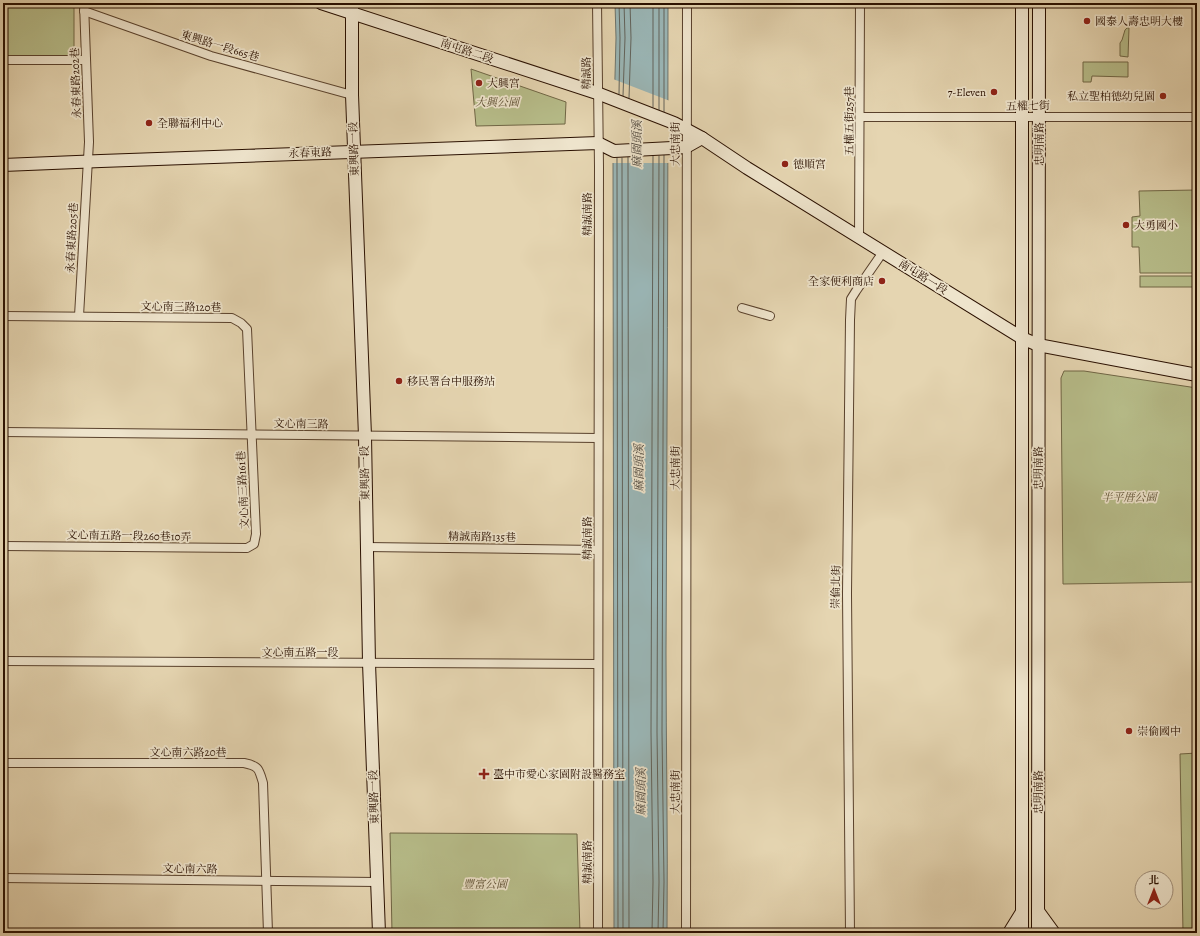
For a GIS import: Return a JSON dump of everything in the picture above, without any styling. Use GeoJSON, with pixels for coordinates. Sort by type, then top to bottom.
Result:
{"type":"FeatureCollection","features":[{"type":"Feature","properties":{"kind":"main road","name":"南屯路二段"},"geometry":{"type":"LineString","coordinates":[[321,3],[352,8],[614,99],[672,122]]}},
{"type":"Feature","properties":{"kind":"main road","name":"忠明南路"},"geometry":{"type":"LineString","coordinates":[[1022,3],[1022,933]]}},
{"type":"Feature","properties":{"kind":"main road","name":"忠明南路"},"geometry":{"type":"LineString","coordinates":[[1038,933],[1039,3]]}},
{"type":"Feature","properties":{"kind":"main road","name":"東興路一段"},"geometry":{"type":"LineString","coordinates":[[352,8],[352,95],[365,436],[369,663],[379,933]]}},
{"type":"Feature","properties":{"kind":"main road","name":"南屯路一段"},"geometry":{"type":"LineString","coordinates":[[672,122],[702,138],[1022,338],[1038,345],[1197,375]]}},
{"type":"Feature","properties":{"kind":"main road"},"geometry":{"type":"LineString","coordinates":[[686,147],[702,138]]}},
{"type":"Feature","properties":{"kind":"main road","name":"永春東路"},"geometry":{"type":"LineString","coordinates":[[3,165],[598,142],[614,150],[686,147]]}},
{"type":"Feature","properties":{"kind":"main road"},"geometry":{"type":"LineString","coordinates":[[1009,933],[1022,911]]}},
{"type":"Feature","properties":{"kind":"main road"},"geometry":{"type":"LineString","coordinates":[[1038,911],[1054,933]]}},
{"type":"Feature","properties":{"kind":"street","name":"精誠路"},"geometry":{"type":"LineString","coordinates":[[597,3],[598,142]]}},
{"type":"Feature","properties":{"kind":"street","name":"大忠南街"},"geometry":{"type":"LineString","coordinates":[[686,933],[687,3]]}},
{"type":"Feature","properties":{"kind":"street","name":"五權五街257巷"},"geometry":{"type":"LineString","coordinates":[[860,3],[860,238]]}},
{"type":"Feature","properties":{"kind":"street","name":"永春東路202巷"},"geometry":{"type":"LineString","coordinates":[[84,7],[89,142],[87,161]]}},
{"type":"Feature","properties":{"kind":"street","name":"東興路一段665巷"},"geometry":{"type":"LineString","coordinates":[[84,7],[211,56],[352,95]]}},
{"type":"Feature","properties":{"kind":"street"},"geometry":{"type":"LineString","coordinates":[[3,60],[86,60]]}},
{"type":"Feature","properties":{"kind":"street","name":"五權七街"},"geometry":{"type":"LineString","coordinates":[[860,117],[1197,117]]}},
{"type":"Feature","properties":{"kind":"street","name":"精誠南路"},"geometry":{"type":"LineString","coordinates":[[598,142],[598,933]]}},
{"type":"Feature","properties":{"kind":"street","name":"永春東路205巷"},"geometry":{"type":"LineString","coordinates":[[79,316],[87,161]]}},
{"type":"Feature","properties":{"kind":"street","name":"崇倫北街"},"geometry":{"type":"LineString","coordinates":[[850,933],[847,594],[850,320],[851,300],[884,252]]}},
{"type":"Feature","properties":{"kind":"street"},"geometry":{"type":"LineString","coordinates":[[742,308],[770,316]]}},
{"type":"Feature","properties":{"kind":"street","name":"文心南三路120巷"},"geometry":{"type":"LineString","coordinates":[[3,316],[232,318],[241,322],[247,329],[251,434]]}},
{"type":"Feature","properties":{"kind":"street","name":"文心南三路"},"geometry":{"type":"LineString","coordinates":[[3,432],[598,438]]}},
{"type":"Feature","properties":{"kind":"street","name":"文心南三路161巷"},"geometry":{"type":"LineString","coordinates":[[251,434],[256,534],[254,544]]}},
{"type":"Feature","properties":{"kind":"street","name":"文心南五路一段260巷10弄"},"geometry":{"type":"LineString","coordinates":[[3,546],[247,548],[254,544]]}},
{"type":"Feature","properties":{"kind":"street","name":"精誠南路135巷"},"geometry":{"type":"LineString","coordinates":[[366,547],[598,550]]}},
{"type":"Feature","properties":{"kind":"street","name":"文心南五路一段"},"geometry":{"type":"LineString","coordinates":[[3,661],[598,664]]}},
{"type":"Feature","properties":{"kind":"street","name":"文心南六路20巷"},"geometry":{"type":"LineString","coordinates":[[3,763],[244,763],[254,765],[259,772],[263,783],[266,881]]}},
{"type":"Feature","properties":{"kind":"street","name":"文心南六路"},"geometry":{"type":"LineString","coordinates":[[3,878],[377,882]]}},
{"type":"Feature","properties":{"kind":"street"},"geometry":{"type":"LineString","coordinates":[[266,881],[268,933]]}},
{"type":"Feature","properties":{"kind":"green space"},"geometry":{"type":"Polygon","coordinates":[[[3,3],[74,3],[74,56],[3,56],[3,3]]]}},
{"type":"Feature","properties":{"kind":"green space"},"geometry":{"type":"Polygon","coordinates":[[[1127,28],[1129,28],[1128,57],[1120,56],[1120,43],[1127,28]]]}},
{"type":"Feature","properties":{"kind":"green space"},"geometry":{"type":"Polygon","coordinates":[[[1083,62],[1128,62],[1128,77],[1092,76],[1091,82],[1083,82],[1083,62]]]}},
{"type":"Feature","properties":{"kind":"green space","name":"大興公園"},"geometry":{"type":"Polygon","coordinates":[[[471,69],[566,102],[565,124],[476,126],[471,69]]]}},
{"type":"Feature","properties":{"kind":"green space"},"geometry":{"type":"Polygon","coordinates":[[[1196,190],[1196,273],[1140,273],[1139,247],[1132,247],[1132,217],[1140,216],[1139,191],[1196,190]]]}},
{"type":"Feature","properties":{"kind":"green space"},"geometry":{"type":"Polygon","coordinates":[[[1140,276],[1197,276],[1197,287],[1140,287],[1140,276]]]}},
{"type":"Feature","properties":{"kind":"green space","name":"半平厝公園"},"geometry":{"type":"Polygon","coordinates":[[[1064,371],[1084,371],[1197,388],[1197,582],[1063,584],[1061,378],[1064,371]]]}},
{"type":"Feature","properties":{"kind":"green space"},"geometry":{"type":"Polygon","coordinates":[[[1197,753],[1197,933],[1183,933],[1180,754],[1197,753]]]}},
{"type":"Feature","properties":{"kind":"green space","name":"豐富公園"},"geometry":{"type":"Polygon","coordinates":[[[390,833],[577,834],[580,933],[392,933],[390,833]]]}},
{"type":"Feature","properties":{"kind":"water","name":"麻園頭溪"},"geometry":{"type":"Polygon","coordinates":[[[615,3],[668,3],[666,653],[667,933],[614,933],[613,151],[616,38],[615,3]]]}},
{"type":"Feature","properties":{"kind":"pier"},"geometry":{"type":"Polygon","coordinates":[[[613,79],[670,101],[671,163],[611,163],[613,79]]]}},
{"type":"Feature","properties":{"kind":"place","name":"國泰人壽忠明大樓"},"geometry":{"type":"Point","coordinates":[1087,21]}},
{"type":"Feature","properties":{"kind":"place","name":"大興宮"},"geometry":{"type":"Point","coordinates":[479,83]}},
{"type":"Feature","properties":{"kind":"place","name":"7-Eleven"},"geometry":{"type":"Point","coordinates":[994,92]}},
{"type":"Feature","properties":{"kind":"place","name":"私立聖柏德幼兒園"},"geometry":{"type":"Point","coordinates":[1163,96]}},
{"type":"Feature","properties":{"kind":"place","name":"全聯福利中心"},"geometry":{"type":"Point","coordinates":[149,123]}},
{"type":"Feature","properties":{"kind":"place","name":"德順宮"},"geometry":{"type":"Point","coordinates":[785,164]}},
{"type":"Feature","properties":{"kind":"place","name":"大勇國小"},"geometry":{"type":"Point","coordinates":[1126,225]}},
{"type":"Feature","properties":{"kind":"place","name":"全家便利商店"},"geometry":{"type":"Point","coordinates":[882,281]}},
{"type":"Feature","properties":{"kind":"place","name":"移民署台中服務站"},"geometry":{"type":"Point","coordinates":[399,381]}},
{"type":"Feature","properties":{"kind":"place","name":"崇倫國中"},"geometry":{"type":"Point","coordinates":[1129,731]}},
{"type":"Feature","properties":{"kind":"place","name":"臺中市愛心家園附設醫務室"},"geometry":{"type":"Point","coordinates":[484,774]}}]}
